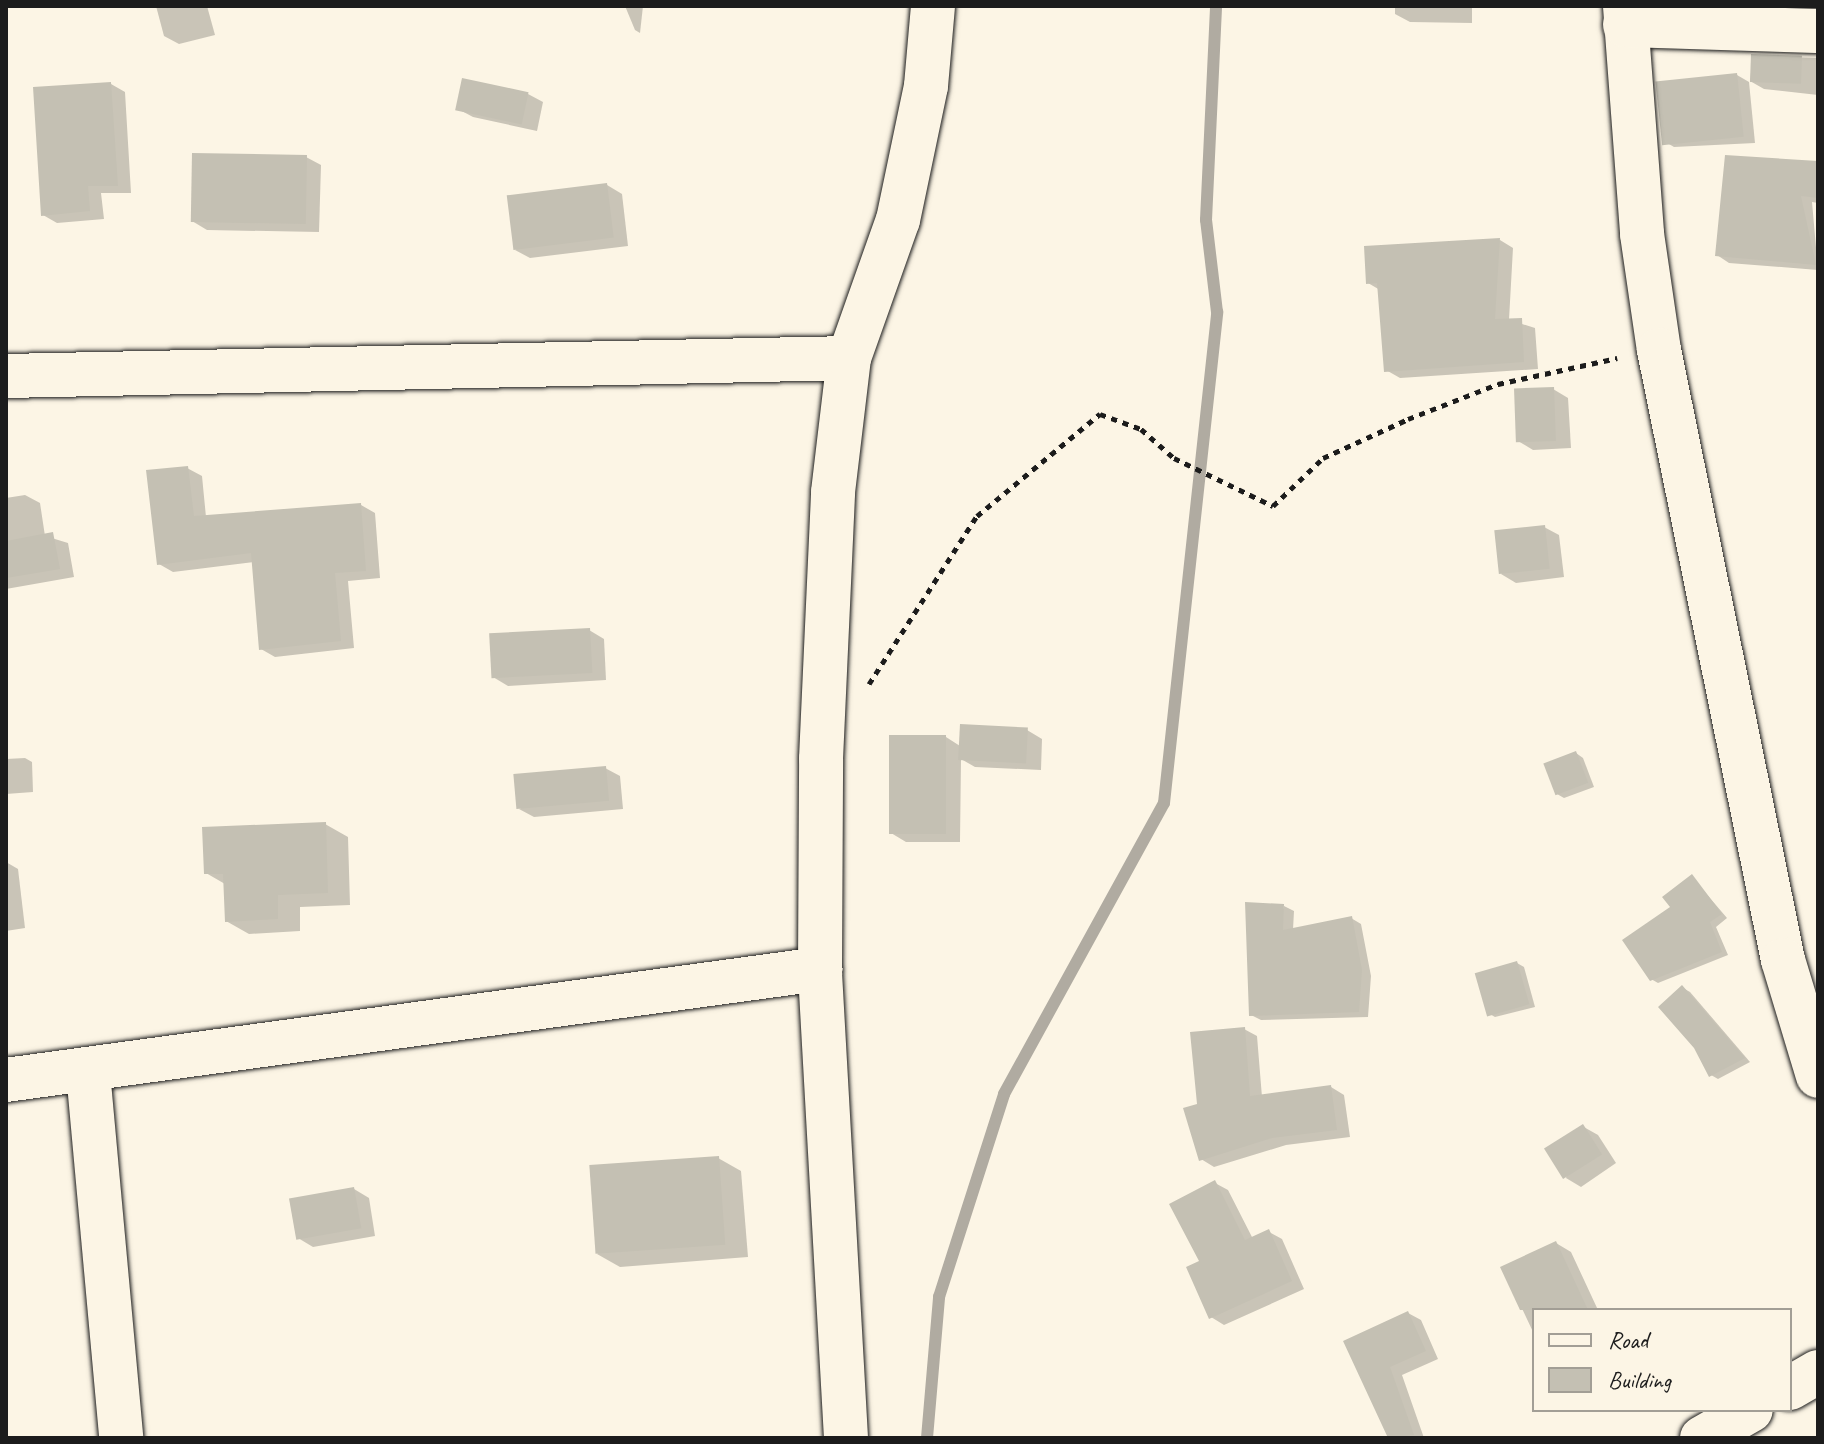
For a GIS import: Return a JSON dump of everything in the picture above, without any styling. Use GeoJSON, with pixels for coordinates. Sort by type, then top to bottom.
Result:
{"type":"FeatureCollection","features":[{"type":"Feature","properties":{"kind":"street"},"geometry":{"type":"LineString","coordinates":[[846,1438],[820,969],[821,759],[833,492],[849,358],[898,220],[926,86],[933,6]]}},
{"type":"Feature","properties":{"kind":"street"},"geometry":{"type":"LineString","coordinates":[[1818,31],[1625,16],[1642,234],[1659,350],[1783,960],[1818,1076]]}},
{"type":"Feature","properties":{"kind":"street"},"geometry":{"type":"LineString","coordinates":[[6,376],[849,358]]}},
{"type":"Feature","properties":{"kind":"street"},"geometry":{"type":"LineString","coordinates":[[6,1080],[88,1072],[820,969]]}},
{"type":"Feature","properties":{"kind":"street"},"geometry":{"type":"LineString","coordinates":[[88,1072],[121,1438]]}},
{"type":"Feature","properties":{"kind":"street"},"geometry":{"type":"LineString","coordinates":[[1792,1387],[1818,1372]]}},
{"type":"Feature","properties":{"kind":"street"},"geometry":{"type":"LineString","coordinates":[[1702,1438],[1748,1412]]}},
{"type":"Feature","properties":{"kind":"path"},"geometry":{"type":"LineString","coordinates":[[862,695],[977,516],[1100,414],[1141,429],[1187,465],[1273,506],[1323,458],[1408,419],[1498,384],[1659,350]]}},
{"type":"Feature","properties":{"kind":"building"},"geometry":{"type":"Polygon","coordinates":[[[1751,54],[1802,56],[1801,84],[1750,82],[1751,54]]]}},
{"type":"Feature","properties":{"kind":"building"},"geometry":{"type":"Polygon","coordinates":[[[1737,73],[1744,137],[1662,145],[1655,82],[1737,73]]]}},
{"type":"Feature","properties":{"kind":"building"},"geometry":{"type":"Polygon","coordinates":[[[462,78],[529,92],[522,124],[455,110],[462,78]]]}},
{"type":"Feature","properties":{"kind":"building"},"geometry":{"type":"Polygon","coordinates":[[[111,82],[118,186],[88,186],[90,211],[41,216],[33,87],[111,82]]]}},
{"type":"Feature","properties":{"kind":"building"},"geometry":{"type":"Polygon","coordinates":[[[192,153],[307,155],[306,224],[191,222],[192,153]]]}},
{"type":"Feature","properties":{"kind":"building"},"geometry":{"type":"Polygon","coordinates":[[[1725,155],[1818,161],[1818,198],[1801,196],[1816,265],[1715,256],[1725,155]]]}},
{"type":"Feature","properties":{"kind":"building"},"geometry":{"type":"Polygon","coordinates":[[[607,183],[614,238],[513,250],[507,195],[607,183]]]}},
{"type":"Feature","properties":{"kind":"building"},"geometry":{"type":"Polygon","coordinates":[[[1500,238],[1495,319],[1522,318],[1524,362],[1384,372],[1377,283],[1366,284],[1364,246],[1500,238]]]}},
{"type":"Feature","properties":{"kind":"building"},"geometry":{"type":"Polygon","coordinates":[[[1554,387],[1556,441],[1516,442],[1514,388],[1554,387]]]}},
{"type":"Feature","properties":{"kind":"building"},"geometry":{"type":"Polygon","coordinates":[[[188,466],[194,516],[361,503],[366,571],[335,573],[341,641],[259,650],[251,553],[157,565],[146,470],[188,466]]]}},
{"type":"Feature","properties":{"kind":"building"},"geometry":{"type":"Polygon","coordinates":[[[1545,525],[1550,569],[1499,574],[1494,530],[1545,525]]]}},
{"type":"Feature","properties":{"kind":"building"},"geometry":{"type":"Polygon","coordinates":[[[53,532],[60,569],[6,578],[6,541],[53,532]]]}},
{"type":"Feature","properties":{"kind":"building"},"geometry":{"type":"Polygon","coordinates":[[[590,628],[592,673],[491,678],[489,633],[590,628]]]}},
{"type":"Feature","properties":{"kind":"building"},"geometry":{"type":"Polygon","coordinates":[[[960,724],[1028,728],[1026,764],[958,760],[960,724]]]}},
{"type":"Feature","properties":{"kind":"building"},"geometry":{"type":"Polygon","coordinates":[[[889,735],[946,735],[946,834],[889,834],[889,735]]]}},
{"type":"Feature","properties":{"kind":"building"},"geometry":{"type":"Polygon","coordinates":[[[1576,751],[1588,783],[1556,795],[1543,764],[1576,751]]]}},
{"type":"Feature","properties":{"kind":"building"},"geometry":{"type":"Polygon","coordinates":[[[606,766],[609,801],[516,809],[513,774],[606,766]]]}},
{"type":"Feature","properties":{"kind":"building"},"geometry":{"type":"Polygon","coordinates":[[[326,822],[328,893],[278,895],[278,919],[225,922],[223,874],[204,874],[202,827],[326,822]]]}},
{"type":"Feature","properties":{"kind":"building"},"geometry":{"type":"Polygon","coordinates":[[[1692,874],[1722,914],[1710,922],[1722,952],[1650,981],[1622,940],[1670,907],[1662,897],[1692,874]]]}},
{"type":"Feature","properties":{"kind":"building"},"geometry":{"type":"Polygon","coordinates":[[[1245,902],[1284,904],[1283,930],[1352,916],[1362,970],[1359,1012],[1249,1016],[1245,902]]]}},
{"type":"Feature","properties":{"kind":"building"},"geometry":{"type":"Polygon","coordinates":[[[1517,961],[1529,1004],[1487,1016],[1475,973],[1517,961]]]}},
{"type":"Feature","properties":{"kind":"building"},"geometry":{"type":"Polygon","coordinates":[[[1682,985],[1745,1058],[1709,1077],[1694,1048],[1658,1007],[1682,985]]]}},
{"type":"Feature","properties":{"kind":"building"},"geometry":{"type":"Polygon","coordinates":[[[1245,1027],[1250,1096],[1331,1085],[1337,1130],[1272,1138],[1199,1161],[1183,1108],[1197,1104],[1190,1032],[1245,1027]]]}},
{"type":"Feature","properties":{"kind":"building"},"geometry":{"type":"Polygon","coordinates":[[[1583,1124],[1602,1155],[1563,1179],[1544,1148],[1583,1124]]]}},
{"type":"Feature","properties":{"kind":"building"},"geometry":{"type":"Polygon","coordinates":[[[719,1156],[725,1245],[596,1254],[589,1165],[719,1156]]]}},
{"type":"Feature","properties":{"kind":"building"},"geometry":{"type":"Polygon","coordinates":[[[1215,1180],[1245,1240],[1269,1229],[1292,1281],[1209,1319],[1186,1267],[1199,1261],[1169,1204],[1215,1180]]]}},
{"type":"Feature","properties":{"kind":"building"},"geometry":{"type":"Polygon","coordinates":[[[354,1187],[361,1228],[296,1240],[289,1198],[354,1187]]]}},
{"type":"Feature","properties":{"kind":"building"},"geometry":{"type":"Polygon","coordinates":[[[1556,1241],[1587,1308],[1520,1310],[1500,1267],[1556,1241]]]}},
{"type":"Feature","properties":{"kind":"building"},"geometry":{"type":"Polygon","coordinates":[[[1408,1311],[1426,1351],[1390,1367],[1414,1435],[1388,1438],[1343,1341],[1408,1311]]]}},
{"type":"Feature","properties":{"kind":"waterway"},"geometry":{"type":"LineString","coordinates":[[927,1438],[939,1297],[1004,1094],[1164,803],[1217,312],[1206,220],[1216,6]]}}]}
